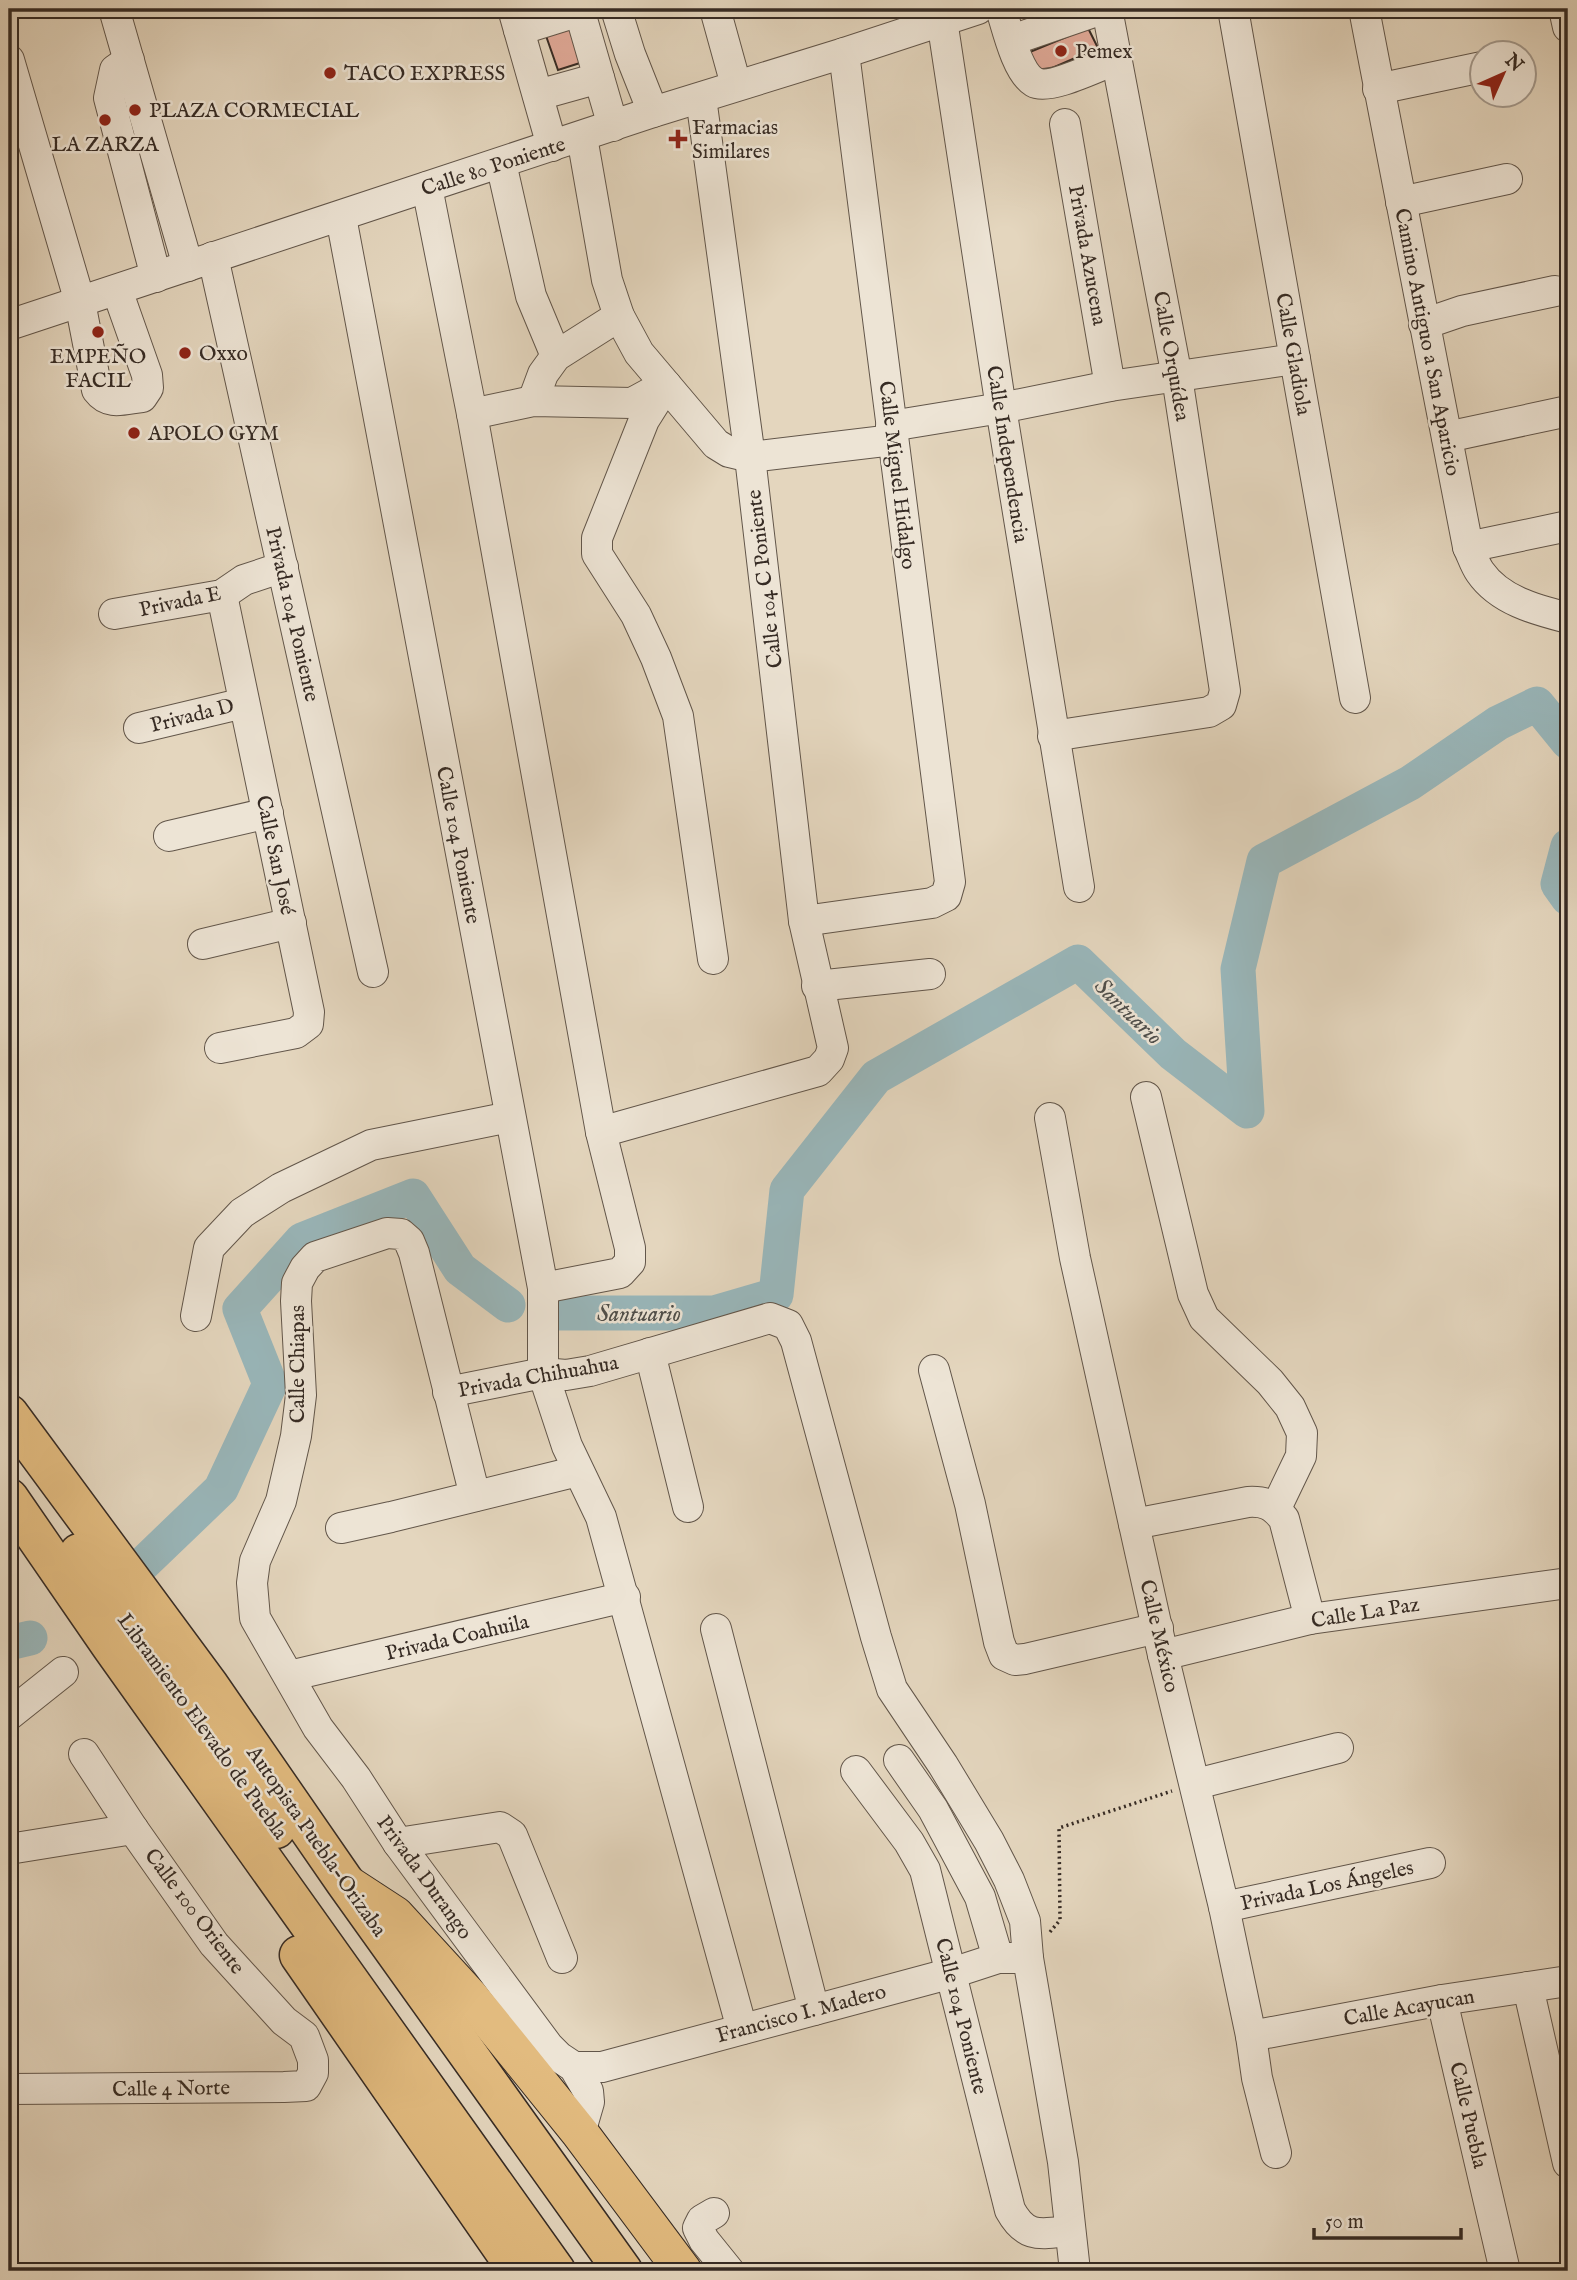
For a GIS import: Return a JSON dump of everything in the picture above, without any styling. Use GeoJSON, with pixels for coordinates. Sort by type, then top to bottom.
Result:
{"type":"FeatureCollection","features":[{"type":"Feature","properties":{"kind":"highway","name":"Autopista Puebla-Orizaba"},"geometry":{"type":"LineString","coordinates":[[9,1414],[209,1685],[345,1882],[622,2271]]}},
{"type":"Feature","properties":{"kind":"highway","name":"Libramiento Elevado de Puebla"},"geometry":{"type":"LineString","coordinates":[[9,1455],[593,2271]]}},
{"type":"Feature","properties":{"kind":"highway","name":"Libramiento Elevado de Puebla"},"geometry":{"type":"LineString","coordinates":[[9,1498],[111,1647],[556,2271]]}},
{"type":"Feature","properties":{"kind":"highway"},"geometry":{"type":"LineString","coordinates":[[9,1543],[518,2271]]}},
{"type":"Feature","properties":{"kind":"highway"},"geometry":{"type":"LineString","coordinates":[[237,1867],[321,1959],[539,2271]]}},
{"type":"Feature","properties":{"kind":"main road"},"geometry":{"type":"LineString","coordinates":[[345,1882],[395,1915],[471,1998],[580,2133],[683,2271]]}},
{"type":"Feature","properties":{"kind":"street","name":"Privada 104 Poniente"},"geometry":{"type":"LineString","coordinates":[[114,9],[129,60],[200,262],[283,567],[373,972]]}},
{"type":"Feature","properties":{"kind":"street"},"geometry":{"type":"LineString","coordinates":[[616,9],[653,112]]}},
{"type":"Feature","properties":{"kind":"street"},"geometry":{"type":"LineString","coordinates":[[715,9],[736,85]]}},
{"type":"Feature","properties":{"kind":"street","name":"Calle 80 Poniente"},"geometry":{"type":"LineString","coordinates":[[9,325],[653,112],[978,9]]}},
{"type":"Feature","properties":{"kind":"street"},"geometry":{"type":"LineString","coordinates":[[1001,9],[1021,68],[1034,83],[1044,85],[1058,82],[1116,59]]}},
{"type":"Feature","properties":{"kind":"street"},"geometry":{"type":"LineString","coordinates":[[1012,40],[1105,9]]}},
{"type":"Feature","properties":{"kind":"street","name":"Calle Orquídea"},"geometry":{"type":"LineString","coordinates":[[1053,736],[1209,712],[1221,705],[1224,691],[1177,377],[1105,9]]}},
{"type":"Feature","properties":{"kind":"street","name":"Calle Gladiola"},"geometry":{"type":"LineString","coordinates":[[1233,9],[1355,698]]}},
{"type":"Feature","properties":{"kind":"street","name":"Camino Antiguo a San Aparicio"},"geometry":{"type":"LineString","coordinates":[[1364,9],[1468,547],[1479,572],[1496,589],[1528,607],[1568,618]]}},
{"type":"Feature","properties":{"kind":"street"},"geometry":{"type":"LineString","coordinates":[[1564,9],[1568,27]]}},
{"type":"Feature","properties":{"kind":"street"},"geometry":{"type":"LineString","coordinates":[[552,146],[516,19],[579,10],[613,126]]}},
{"type":"Feature","properties":{"kind":"street","name":"Calle Independencia"},"geometry":{"type":"LineString","coordinates":[[942,20],[1001,408],[1079,887]]}},
{"type":"Feature","properties":{"kind":"street","name":"Calle Miguel Hidalgo"},"geometry":{"type":"LineString","coordinates":[[803,921],[932,903],[946,896],[950,882],[844,53]]}},
{"type":"Feature","properties":{"kind":"street"},"geometry":{"type":"LineString","coordinates":[[9,60],[80,302],[97,390],[103,398],[111,401],[142,397],[148,388],[147,375],[117,290]]}},
{"type":"Feature","properties":{"kind":"street"},"geometry":{"type":"LineString","coordinates":[[129,60],[115,70],[109,98],[156,277]]}},
{"type":"Feature","properties":{"kind":"street"},"geometry":{"type":"LineString","coordinates":[[1378,89],[1468,70]]}},
{"type":"Feature","properties":{"kind":"street"},"geometry":{"type":"LineString","coordinates":[[538,95],[599,78]]}},
{"type":"Feature","properties":{"kind":"street","name":"Calle 104 C Poniente"},"geometry":{"type":"LineString","coordinates":[[601,1132],[818,1072],[829,1059],[832,1048],[803,921],[750,457],[701,98]]}},
{"type":"Feature","properties":{"kind":"street","name":"Privada Azucena"},"geometry":{"type":"LineString","coordinates":[[1065,124],[1110,386]]}},
{"type":"Feature","properties":{"kind":"street"},"geometry":{"type":"LineString","coordinates":[[582,137],[607,280],[619,316],[639,353],[716,444],[729,452],[750,457],[892,433],[1110,386],[1295,359]]}},
{"type":"Feature","properties":{"kind":"street"},"geometry":{"type":"LineString","coordinates":[[501,163],[531,296],[556,356]]}},
{"type":"Feature","properties":{"kind":"street"},"geometry":{"type":"LineString","coordinates":[[1401,202],[1507,179]]}},
{"type":"Feature","properties":{"kind":"street"},"geometry":{"type":"LineString","coordinates":[[426,187],[472,414],[601,1132],[630,1248],[630,1262],[620,1273],[543,1288]]}},
{"type":"Feature","properties":{"kind":"street","name":"Calle 104 Poniente"},"geometry":{"type":"LineString","coordinates":[[341,217],[543,1288],[543,1373],[567,1446],[601,1517],[742,2029]]}},
{"type":"Feature","properties":{"kind":"street"},"geometry":{"type":"LineString","coordinates":[[1424,324],[1462,311],[1555,291]]}},
{"type":"Feature","properties":{"kind":"street"},"geometry":{"type":"LineString","coordinates":[[533,401],[543,374],[556,356],[619,316]]}},
{"type":"Feature","properties":{"kind":"street"},"geometry":{"type":"LineString","coordinates":[[472,414],[533,401],[632,403],[666,384]]}},
{"type":"Feature","properties":{"kind":"street"},"geometry":{"type":"LineString","coordinates":[[666,384],[645,420],[597,538],[597,554],[636,615],[678,716],[713,959]]}},
{"type":"Feature","properties":{"kind":"street"},"geometry":{"type":"LineString","coordinates":[[1447,437],[1568,411]]}},
{"type":"Feature","properties":{"kind":"street"},"geometry":{"type":"LineString","coordinates":[[1468,547],[1568,526]]}},
{"type":"Feature","properties":{"kind":"street","name":"Privada E"},"geometry":{"type":"LineString","coordinates":[[114,614],[222,595],[244,580],[283,567]]}},
{"type":"Feature","properties":{"kind":"street","name":"Calle San José"},"geometry":{"type":"LineString","coordinates":[[220,1048],[296,1033],[308,1024],[309,1012],[222,595]]}},
{"type":"Feature","properties":{"kind":"street","name":"Privada D"},"geometry":{"type":"LineString","coordinates":[[139,728],[244,703]]}},
{"type":"Feature","properties":{"kind":"street"},"geometry":{"type":"LineString","coordinates":[[169,836],[268,813]]}},
{"type":"Feature","properties":{"kind":"street"},"geometry":{"type":"LineString","coordinates":[[203,944],[291,923]]}},
{"type":"Feature","properties":{"kind":"street"},"geometry":{"type":"LineString","coordinates":[[817,986],[930,974]]}},
{"type":"Feature","properties":{"kind":"street"},"geometry":{"type":"LineString","coordinates":[[1146,1097],[1192,1294],[1204,1318],[1270,1382],[1290,1407],[1302,1433],[1301,1456],[1269,1505]]}},
{"type":"Feature","properties":{"kind":"street"},"geometry":{"type":"LineString","coordinates":[[196,1315],[209,1248],[242,1213],[281,1188],[371,1145],[510,1117]]}},
{"type":"Feature","properties":{"kind":"street","name":"Calle México"},"geometry":{"type":"LineString","coordinates":[[1050,1118],[1075,1258],[1224,1907],[1257,2078],[1276,2153]]}},
{"type":"Feature","properties":{"kind":"street","name":"Calle Chiapas"},"geometry":{"type":"LineString","coordinates":[[289,1676],[255,1618],[252,1583],[255,1561],[281,1501],[296,1436],[301,1395],[296,1301],[298,1283],[304,1268],[315,1256],[387,1233],[401,1234],[409,1241],[448,1392]]}},
{"type":"Feature","properties":{"kind":"street","name":"Privada Chihuahua"},"geometry":{"type":"LineString","coordinates":[[448,1392],[543,1373],[566,1375],[590,1371],[769,1318],[788,1325],[796,1341],[892,1689],[943,1765],[1009,1880],[1025,1921],[1028,1958]]}},
{"type":"Feature","properties":{"kind":"street"},"geometry":{"type":"LineString","coordinates":[[650,1353],[688,1507]]}},
{"type":"Feature","properties":{"kind":"street","name":"Calle La Paz"},"geometry":{"type":"LineString","coordinates":[[934,1370],[970,1504],[999,1642],[1004,1655],[1015,1660],[1568,1583]]}},
{"type":"Feature","properties":{"kind":"street"},"geometry":{"type":"LineString","coordinates":[[448,1392],[475,1496]]}},
{"type":"Feature","properties":{"kind":"street"},"geometry":{"type":"LineString","coordinates":[[341,1528],[578,1471]]}},
{"type":"Feature","properties":{"kind":"street"},"geometry":{"type":"LineString","coordinates":[[1134,1524],[1248,1502],[1269,1505],[1284,1519],[1310,1619]]}},
{"type":"Feature","properties":{"kind":"street","name":"Privada Coahuila"},"geometry":{"type":"LineString","coordinates":[[289,1676],[625,1597]]}},
{"type":"Feature","properties":{"kind":"street"},"geometry":{"type":"LineString","coordinates":[[716,1629],[814,2010]]}},
{"type":"Feature","properties":{"kind":"street"},"geometry":{"type":"LineString","coordinates":[[9,1715],[63,1672]]}},
{"type":"Feature","properties":{"kind":"street","name":"Privada Durango"},"geometry":{"type":"LineString","coordinates":[[289,1676],[317,1728],[356,1777],[398,1843],[548,2046],[574,2067]]}},
{"type":"Feature","properties":{"kind":"street"},"geometry":{"type":"LineString","coordinates":[[1196,1784],[1338,1748]]}},
{"type":"Feature","properties":{"kind":"street","name":"Calle 100 Oriente"},"geometry":{"type":"LineString","coordinates":[[84,1754],[214,1944],[284,2021],[304,2036],[313,2060]]}},
{"type":"Feature","properties":{"kind":"street"},"geometry":{"type":"LineString","coordinates":[[899,1760],[933,1809],[980,1896],[998,1958]]}},
{"type":"Feature","properties":{"kind":"street","name":"Calle 104 Poniente"},"geometry":{"type":"LineString","coordinates":[[856,1771],[909,1842],[926,1870],[1010,2210],[1018,2224],[1033,2234],[1070,2231]]}},
{"type":"Feature","properties":{"kind":"street"},"geometry":{"type":"LineString","coordinates":[[398,1843],[500,1827],[512,1835],[562,1958]]}},
{"type":"Feature","properties":{"kind":"street"},"geometry":{"type":"LineString","coordinates":[[9,1849],[133,1829]]}},
{"type":"Feature","properties":{"kind":"street","name":"Privada Los Ángeles"},"geometry":{"type":"LineString","coordinates":[[1224,1907],[1430,1863]]}},
{"type":"Feature","properties":{"kind":"street","name":"Francisco I. Madero"},"geometry":{"type":"LineString","coordinates":[[574,2067],[602,2067],[952,1973],[998,1958],[1028,1958]]}},
{"type":"Feature","properties":{"kind":"street"},"geometry":{"type":"LineString","coordinates":[[1028,1958],[1063,2162],[1075,2271]]}},
{"type":"Feature","properties":{"kind":"street","name":"Calle Acayucan"},"geometry":{"type":"LineString","coordinates":[[1251,2036],[1442,2000],[1568,1982]]}},
{"type":"Feature","properties":{"kind":"street"},"geometry":{"type":"LineString","coordinates":[[1528,1987],[1568,2163]]}},
{"type":"Feature","properties":{"kind":"street","name":"Calle Puebla"},"geometry":{"type":"LineString","coordinates":[[1442,2000],[1505,2271]]}},
{"type":"Feature","properties":{"kind":"street","name":"Calle 4 Norte"},"geometry":{"type":"LineString","coordinates":[[9,2089],[306,2086],[313,2073],[313,2060]]}},
{"type":"Feature","properties":{"kind":"street"},"geometry":{"type":"LineString","coordinates":[[574,2067],[588,2091],[589,2102],[580,2133]]}},
{"type":"Feature","properties":{"kind":"street"},"geometry":{"type":"LineString","coordinates":[[715,2213],[702,2220],[698,2228],[704,2240],[729,2271]]}},
{"type":"Feature","properties":{"kind":"path"},"geometry":{"type":"LineString","coordinates":[[1028,1958],[1060,1920],[1059,1829],[1196,1784]]}},
{"type":"Feature","properties":{"kind":"building"},"geometry":{"type":"Polygon","coordinates":[[[571,25],[583,62],[558,70],[545,33],[571,25]]]}},
{"type":"Feature","properties":{"kind":"building","name":"Pemex"},"geometry":{"type":"Polygon","coordinates":[[[1088,28],[1098,48],[1034,76],[1025,54],[1088,28]]]}},
{"type":"Feature","properties":{"kind":"waterway","name":"Santuario"},"geometry":{"type":"LineString","coordinates":[[559,1313],[714,1313],[776,1295],[787,1190],[876,1077],[1078,962],[1173,1054],[1247,1111],[1238,969],[1264,861],[1410,783],[1498,723],[1537,704],[1568,742]]}},
{"type":"Feature","properties":{"kind":"waterway","name":"Santuario"},"geometry":{"type":"LineString","coordinates":[[1568,846],[1558,884],[1568,898]]}},
{"type":"Feature","properties":{"kind":"waterway","name":"Santuario"},"geometry":{"type":"LineString","coordinates":[[144,1563],[221,1489],[270,1384],[240,1309],[302,1240],[413,1196],[460,1269],[508,1305]]}},
{"type":"Feature","properties":{"kind":"waterway","name":"Santuario"},"geometry":{"type":"LineString","coordinates":[[9,1643],[30,1638]]}},
{"type":"Feature","properties":{"kind":"place","name":"Pemex"},"geometry":{"type":"Point","coordinates":[1061,51]}},
{"type":"Feature","properties":{"kind":"place","name":"TACO EXPRESS"},"geometry":{"type":"Point","coordinates":[330,73]}},
{"type":"Feature","properties":{"kind":"place","name":"PLAZA CORMECIAL"},"geometry":{"type":"Point","coordinates":[135,110]}},
{"type":"Feature","properties":{"kind":"place","name":"LA ZARZA"},"geometry":{"type":"Point","coordinates":[105,120]}},
{"type":"Feature","properties":{"kind":"place","name":"Farmacias Similares"},"geometry":{"type":"Point","coordinates":[678,139]}},
{"type":"Feature","properties":{"kind":"place","name":"EMPEÑO FACIL"},"geometry":{"type":"Point","coordinates":[98,332]}},
{"type":"Feature","properties":{"kind":"place","name":"Oxxo"},"geometry":{"type":"Point","coordinates":[185,353]}},
{"type":"Feature","properties":{"kind":"place","name":"APOLO GYM"},"geometry":{"type":"Point","coordinates":[134,433]}}]}
